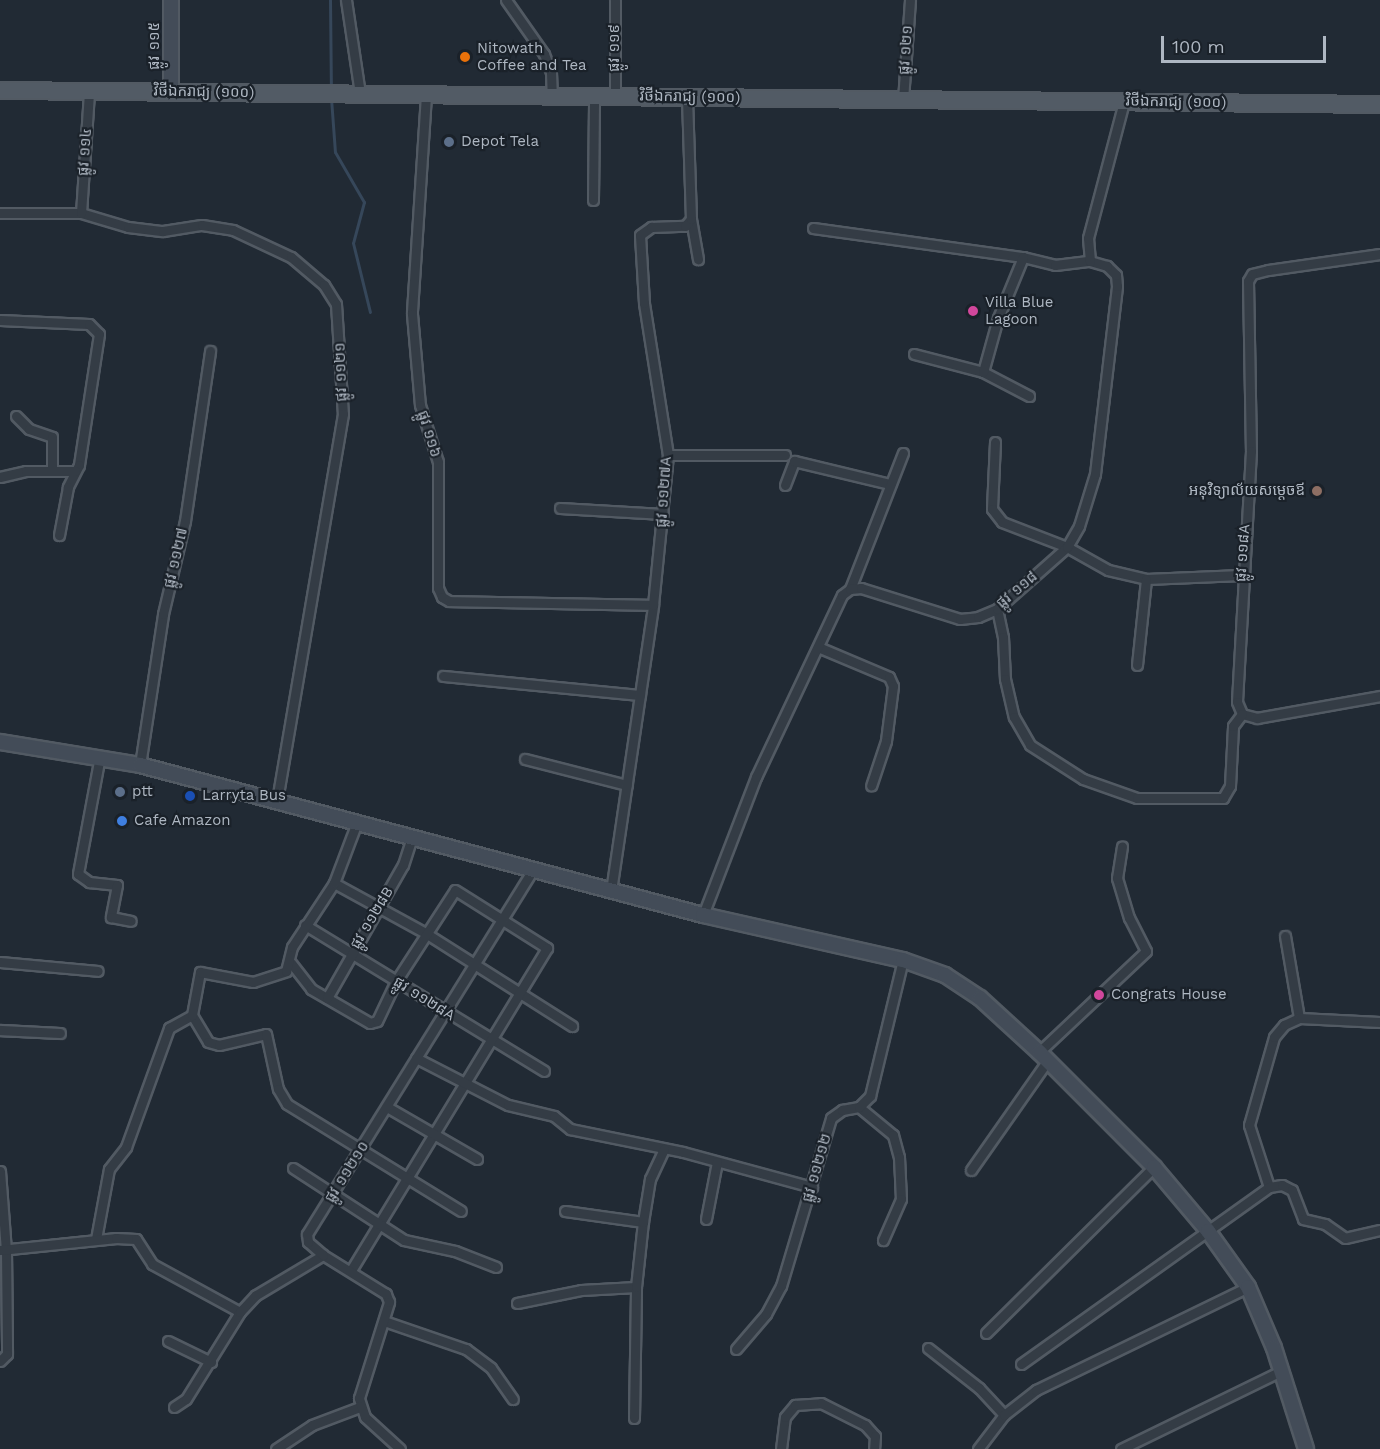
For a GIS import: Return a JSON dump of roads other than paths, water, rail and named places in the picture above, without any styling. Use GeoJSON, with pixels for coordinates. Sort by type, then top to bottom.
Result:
{"type":"FeatureCollection","features":[{"type":"Feature","properties":{"kind":"main road","name":"ផ្លូវ ១១៥"},"geometry":{"type":"LineString","coordinates":[[171,0],[171,92]]}},
{"type":"Feature","properties":{"kind":"main road","name":"វិថីឯករាជ្យ (១០០)"},"geometry":{"type":"LineString","coordinates":[[0,90],[1380,104]]}},
{"type":"Feature","properties":{"kind":"main road"},"geometry":{"type":"LineString","coordinates":[[0,742],[100,756],[140,765],[703,915],[903,960],[945,975],[980,998],[1043,1056],[1154,1167],[1209,1231],[1248,1287],[1281,1371],[1306,1449]]}},
{"type":"Feature","properties":{"kind":"street"},"geometry":{"type":"LineString","coordinates":[[346,0],[352,94]]}},
{"type":"Feature","properties":{"kind":"street"},"geometry":{"type":"LineString","coordinates":[[506,0],[544,54],[551,72],[552,96]]}},
{"type":"Feature","properties":{"kind":"street","name":"ផ្លូវ ១១៩"},"geometry":{"type":"LineString","coordinates":[[615,0],[615,97]]}},
{"type":"Feature","properties":{"kind":"street","name":"ផ្លូវ ១២១"},"geometry":{"type":"LineString","coordinates":[[903,100],[910,0]]}},
{"type":"Feature","properties":{"kind":"street","name":"ផ្លូវ ១១៤"},"geometry":{"type":"LineString","coordinates":[[81,213],[89,91]]}},
{"type":"Feature","properties":{"kind":"street","name":"ផ្លូវ ១១៦"},"geometry":{"type":"LineString","coordinates":[[426,95],[412,314],[420,405],[438,462],[438,588],[442,597],[449,602],[653,605]]}},
{"type":"Feature","properties":{"kind":"street"},"geometry":{"type":"LineString","coordinates":[[593,200],[594,96]]}},
{"type":"Feature","properties":{"kind":"street"},"geometry":{"type":"LineString","coordinates":[[687,97],[691,219],[698,259]]}},
{"type":"Feature","properties":{"kind":"street"},"geometry":{"type":"LineString","coordinates":[[813,228],[1023,257],[1055,265],[1090,261],[1088,238],[1092,218],[1102,194],[1124,102]]}},
{"type":"Feature","properties":{"kind":"street","name":"ផ្លូវ ១១២១"},"geometry":{"type":"LineString","coordinates":[[0,213],[81,213],[128,228],[164,231],[202,225],[233,230],[291,257],[324,285],[336,304],[343,414],[277,800]]}},
{"type":"Feature","properties":{"kind":"street","name":"ផ្លូវ ១១២៧A"},"geometry":{"type":"LineString","coordinates":[[611,891],[653,605],[668,455],[646,314],[640,235],[651,227],[685,226],[691,219]]}},
{"type":"Feature","properties":{"kind":"street","name":"ផ្លូវ ១១៨A"},"geometry":{"type":"LineString","coordinates":[[1242,714],[1237,702],[1241,575],[1251,451],[1248,281],[1252,274],[1286,266],[1380,254]]}},
{"type":"Feature","properties":{"kind":"street"},"geometry":{"type":"LineString","coordinates":[[983,372],[998,318],[1023,257]]}},
{"type":"Feature","properties":{"kind":"street","name":"ផ្លូវ ១១៨"},"geometry":{"type":"LineString","coordinates":[[850,589],[861,588],[960,619],[978,617],[997,609],[1067,547],[1079,526],[1095,474],[1118,286],[1116,275],[1107,266],[1090,261]]}},
{"type":"Feature","properties":{"kind":"street"},"geometry":{"type":"LineString","coordinates":[[0,320],[96,327],[99,348],[75,471],[68,487],[59,535]]}},
{"type":"Feature","properties":{"kind":"street","name":"ផ្លូវ ១១២៧"},"geometry":{"type":"LineString","coordinates":[[140,765],[163,614],[185,521],[210,351]]}},
{"type":"Feature","properties":{"kind":"street"},"geometry":{"type":"LineString","coordinates":[[914,354],[983,372],[1029,396]]}},
{"type":"Feature","properties":{"kind":"street"},"geometry":{"type":"LineString","coordinates":[[16,416],[29,429],[52,437],[52,470]]}},
{"type":"Feature","properties":{"kind":"street"},"geometry":{"type":"LineString","coordinates":[[994,442],[991,495],[994,516],[1067,547],[1108,570],[1146,579],[1241,575]]}},
{"type":"Feature","properties":{"kind":"street"},"geometry":{"type":"LineString","coordinates":[[703,915],[756,777],[842,595],[850,589],[903,453]]}},
{"type":"Feature","properties":{"kind":"street"},"geometry":{"type":"LineString","coordinates":[[668,455],[785,455]]}},
{"type":"Feature","properties":{"kind":"street"},"geometry":{"type":"LineString","coordinates":[[785,485],[794,461],[890,484]]}},
{"type":"Feature","properties":{"kind":"street"},"geometry":{"type":"LineString","coordinates":[[0,477],[52,470],[75,471]]}},
{"type":"Feature","properties":{"kind":"street"},"geometry":{"type":"LineString","coordinates":[[560,508],[663,514]]}},
{"type":"Feature","properties":{"kind":"street"},"geometry":{"type":"LineString","coordinates":[[1137,665],[1146,579]]}},
{"type":"Feature","properties":{"kind":"street"},"geometry":{"type":"LineString","coordinates":[[997,609],[1003,637],[1005,679],[1014,717],[1030,745],[1083,778],[1137,798],[1223,798],[1230,786],[1233,726],[1242,714],[1257,718],[1380,696]]}},
{"type":"Feature","properties":{"kind":"street"},"geometry":{"type":"LineString","coordinates":[[818,647],[889,677],[893,686],[886,741],[871,786]]}},
{"type":"Feature","properties":{"kind":"street"},"geometry":{"type":"LineString","coordinates":[[443,676],[640,695]]}},
{"type":"Feature","properties":{"kind":"street"},"geometry":{"type":"LineString","coordinates":[[100,756],[78,874],[89,882],[117,885],[111,917],[131,921]]}},
{"type":"Feature","properties":{"kind":"street"},"geometry":{"type":"LineString","coordinates":[[525,759],[627,785]]}},
{"type":"Feature","properties":{"kind":"street"},"geometry":{"type":"LineString","coordinates":[[357,822],[334,883],[292,947],[291,963],[286,971],[265,980],[200,972],[192,1016],[208,1042],[219,1045],[266,1034],[282,1100],[461,1211]]}},
{"type":"Feature","properties":{"kind":"street","name":"ផ្លូវ ១១២៨B"},"geometry":{"type":"LineString","coordinates":[[327,998],[350,954],[403,866],[412,837]]}},
{"type":"Feature","properties":{"kind":"street"},"geometry":{"type":"LineString","coordinates":[[971,1170],[1043,1056],[1146,951],[1129,918],[1117,878],[1122,846]]}},
{"type":"Feature","properties":{"kind":"street","name":"ផ្លូវ ១១២១០"},"geometry":{"type":"LineString","coordinates":[[360,1407],[359,1398],[389,1302],[386,1294],[351,1270],[323,1255],[308,1242],[307,1234],[532,871]]}},
{"type":"Feature","properties":{"kind":"street"},"geometry":{"type":"LineString","coordinates":[[334,883],[380,906],[427,934],[473,966],[572,1026]]}},
{"type":"Feature","properties":{"kind":"street"},"geometry":{"type":"LineString","coordinates":[[291,963],[303,983],[370,1023],[377,1021],[396,981],[455,890],[547,948],[351,1270]]}},
{"type":"Feature","properties":{"kind":"street","name":"ផ្លូវ ១១២៨A"},"geometry":{"type":"LineString","coordinates":[[305,925],[444,1013],[544,1071]]}},
{"type":"Feature","properties":{"kind":"street"},"geometry":{"type":"LineString","coordinates":[[1285,936],[1299,1018]]}},
{"type":"Feature","properties":{"kind":"street"},"geometry":{"type":"LineString","coordinates":[[883,1240],[901,1199],[899,1157],[893,1135],[859,1107],[870,1096],[903,960]]}},
{"type":"Feature","properties":{"kind":"street"},"geometry":{"type":"LineString","coordinates":[[0,963],[98,970]]}},
{"type":"Feature","properties":{"kind":"street"},"geometry":{"type":"LineString","coordinates":[[96,1239],[109,1169],[126,1147],[169,1028],[192,1016]]}},
{"type":"Feature","properties":{"kind":"street"},"geometry":{"type":"LineString","coordinates":[[1269,1187],[1249,1125],[1274,1037],[1284,1025],[1299,1018],[1380,1022]]}},
{"type":"Feature","properties":{"kind":"street"},"geometry":{"type":"LineString","coordinates":[[0,1030],[60,1033]]}},
{"type":"Feature","properties":{"kind":"street"},"geometry":{"type":"LineString","coordinates":[[416,1058],[508,1106],[554,1116],[570,1129],[664,1149],[812,1187]]}},
{"type":"Feature","properties":{"kind":"street"},"geometry":{"type":"LineString","coordinates":[[387,1107],[477,1159]]}},
{"type":"Feature","properties":{"kind":"street","name":"ផ្លូវ ១១២១២"},"geometry":{"type":"LineString","coordinates":[[736,1349],[766,1314],[781,1286],[831,1118],[842,1110],[859,1107]]}},
{"type":"Feature","properties":{"kind":"street"},"geometry":{"type":"LineString","coordinates":[[634,1418],[636,1287],[643,1222],[650,1179],[664,1149]]}},
{"type":"Feature","properties":{"kind":"street"},"geometry":{"type":"LineString","coordinates":[[706,1219],[717,1162]]}},
{"type":"Feature","properties":{"kind":"street"},"geometry":{"type":"LineString","coordinates":[[986,1333],[1154,1167]]}},
{"type":"Feature","properties":{"kind":"street"},"geometry":{"type":"LineString","coordinates":[[293,1168],[332,1197],[379,1226],[419,1245],[455,1251],[496,1267]]}},
{"type":"Feature","properties":{"kind":"street"},"geometry":{"type":"LineString","coordinates":[[0,1171],[7,1354],[0,1360]]}},
{"type":"Feature","properties":{"kind":"street"},"geometry":{"type":"LineString","coordinates":[[1021,1364],[1269,1187],[1282,1185],[1292,1190],[1302,1219],[1325,1224],[1345,1238],[1380,1230]]}},
{"type":"Feature","properties":{"kind":"street"},"geometry":{"type":"LineString","coordinates":[[565,1211],[643,1222]]}},
{"type":"Feature","properties":{"kind":"street"},"geometry":{"type":"LineString","coordinates":[[3,1250],[96,1239],[136,1239],[152,1264],[240,1312]]}},
{"type":"Feature","properties":{"kind":"street"},"geometry":{"type":"LineString","coordinates":[[174,1407],[186,1399],[240,1312],[256,1295],[323,1255]]}},
{"type":"Feature","properties":{"kind":"street"},"geometry":{"type":"LineString","coordinates":[[517,1303],[581,1290],[636,1287]]}},
{"type":"Feature","properties":{"kind":"street"},"geometry":{"type":"LineString","coordinates":[[978,1449],[1004,1415],[1036,1390],[1248,1287]]}},
{"type":"Feature","properties":{"kind":"street"},"geometry":{"type":"LineString","coordinates":[[384,1321],[466,1349],[491,1368],[513,1399]]}},
{"type":"Feature","properties":{"kind":"street"},"geometry":{"type":"LineString","coordinates":[[168,1341],[211,1362]]}},
{"type":"Feature","properties":{"kind":"street"},"geometry":{"type":"LineString","coordinates":[[928,1348],[979,1388],[1004,1415]]}},
{"type":"Feature","properties":{"kind":"street"},"geometry":{"type":"LineString","coordinates":[[1122,1449],[1281,1371]]}},
{"type":"Feature","properties":{"kind":"street"},"geometry":{"type":"LineString","coordinates":[[781,1449],[785,1417],[795,1405],[821,1403],[865,1425],[875,1436],[874,1449]]}},
{"type":"Feature","properties":{"kind":"street"},"geometry":{"type":"LineString","coordinates":[[276,1449],[312,1425],[360,1407],[364,1417],[400,1449]]}},
{"type":"Feature","properties":{"kind":"waterway"},"geometry":{"type":"LineString","coordinates":[[330,0],[331,89]]}},
{"type":"Feature","properties":{"kind":"waterway"},"geometry":{"type":"LineString","coordinates":[[331,98],[335,152],[364,202],[353,243],[370,312]]}},
{"type":"Feature","properties":{"kind":"place","name":"Nitowath Coffee and Tea"},"geometry":{"type":"Point","coordinates":[465,57]}},
{"type":"Feature","properties":{"kind":"place","name":"Depot Tela"},"geometry":{"type":"Point","coordinates":[449,142]}},
{"type":"Feature","properties":{"kind":"place","name":"Villa Blue Lagoon"},"geometry":{"type":"Point","coordinates":[973,311]}},
{"type":"Feature","properties":{"kind":"place","name":"អនុវិទ្យាល័យសម្តេចឪ"},"geometry":{"type":"Point","coordinates":[1317,491]}},
{"type":"Feature","properties":{"kind":"place","name":"ptt"},"geometry":{"type":"Point","coordinates":[120,792]}},
{"type":"Feature","properties":{"kind":"place","name":"Larryta Bus"},"geometry":{"type":"Point","coordinates":[190,796]}},
{"type":"Feature","properties":{"kind":"place","name":"Cafe Amazon"},"geometry":{"type":"Point","coordinates":[122,821]}},
{"type":"Feature","properties":{"kind":"place","name":"Congrats House"},"geometry":{"type":"Point","coordinates":[1099,995]}}]}
